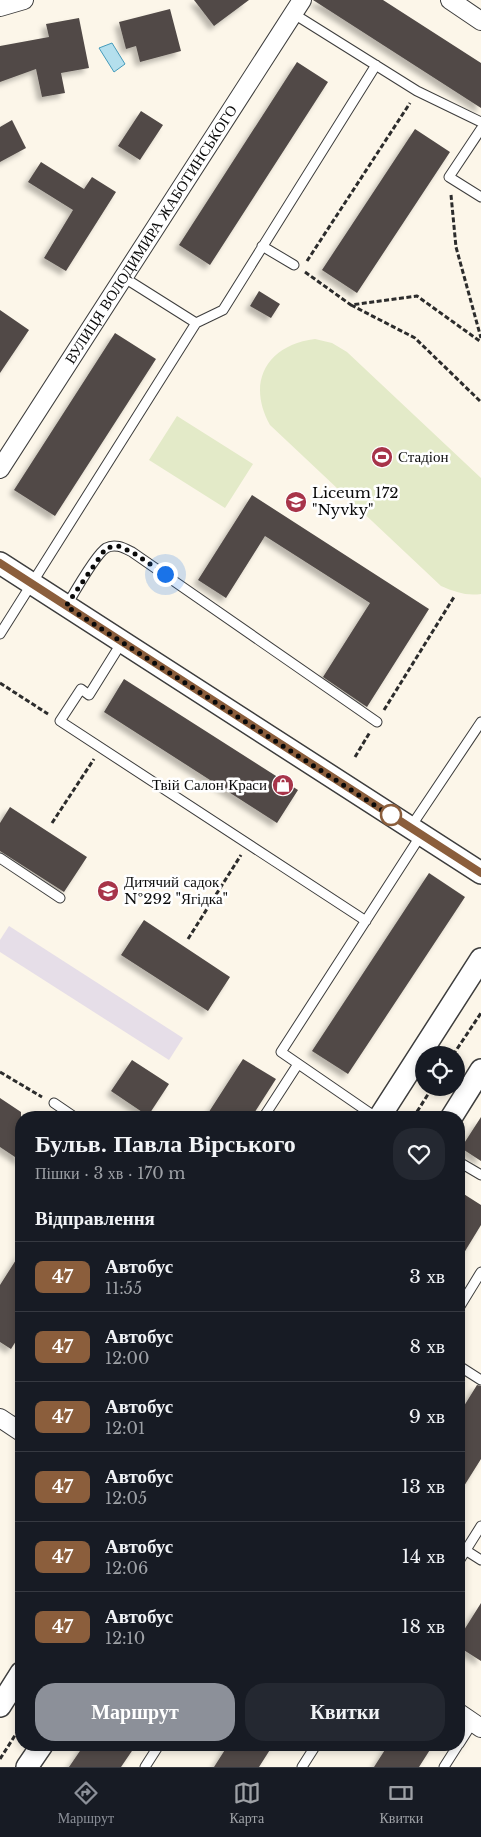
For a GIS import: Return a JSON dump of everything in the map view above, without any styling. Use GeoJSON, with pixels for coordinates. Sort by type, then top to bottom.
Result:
{"type":"FeatureCollection","features":[{"type":"Feature","properties":{"kind":"street"},"geometry":{"type":"LineString","coordinates":[[0,7],[24,0]]}},
{"type":"Feature","properties":{"kind":"street"},"geometry":{"type":"LineString","coordinates":[[450,0],[481,21]]}},
{"type":"Feature","properties":{"kind":"street","name":"ВУЛИЦЯ ВОЛОДИМИРА ЖАБОТИНСЬКОГО"},"geometry":{"type":"LineString","coordinates":[[0,469],[298,7]]}},
{"type":"Feature","properties":{"kind":"street"},"geometry":{"type":"LineString","coordinates":[[0,563],[481,873]]}},
{"type":"Feature","properties":{"kind":"street"},"geometry":{"type":"LineString","coordinates":[[383,1111],[481,959]]}},
{"type":"Feature","properties":{"kind":"street"},"geometry":{"type":"LineString","coordinates":[[455,1111],[481,1070]]}},
{"type":"Feature","properties":{"kind":"street"},"geometry":{"type":"LineString","coordinates":[[0,1706],[15,1682]]}},
{"type":"Feature","properties":{"kind":"street"},"geometry":{"type":"LineString","coordinates":[[27,1767],[38,1751]]}},
{"type":"Feature","properties":{"kind":"lane"},"geometry":{"type":"LineString","coordinates":[[298,7],[376,65],[417,91],[481,122]]}},
{"type":"Feature","properties":{"kind":"lane"},"geometry":{"type":"LineString","coordinates":[[0,634],[196,323],[224,310],[376,65]]}},
{"type":"Feature","properties":{"kind":"lane"},"geometry":{"type":"LineString","coordinates":[[481,128],[449,176],[481,197]]}},
{"type":"Feature","properties":{"kind":"lane"},"geometry":{"type":"LineString","coordinates":[[262,246],[297,267]]}},
{"type":"Feature","properties":{"kind":"lane"},"geometry":{"type":"LineString","coordinates":[[122,278],[196,323]]}},
{"type":"Feature","properties":{"kind":"lane"},"geometry":{"type":"LineString","coordinates":[[66,606],[97,558],[106,548],[118,546],[132,552],[377,722]]}},
{"type":"Feature","properties":{"kind":"lane"},"geometry":{"type":"LineString","coordinates":[[122,642],[89,695],[80,689],[60,722],[366,921]]}},
{"type":"Feature","properties":{"kind":"lane"},"geometry":{"type":"LineString","coordinates":[[368,1111],[281,1052],[366,921],[415,831],[481,722]]}},
{"type":"Feature","properties":{"kind":"lane"},"geometry":{"type":"LineString","coordinates":[[0,858],[60,898]]}},
{"type":"Feature","properties":{"kind":"lane"},"geometry":{"type":"LineString","coordinates":[[268,1111],[298,1064]]}},
{"type":"Feature","properties":{"kind":"lane"},"geometry":{"type":"LineString","coordinates":[[54,1103],[66,1111]]}},
{"type":"Feature","properties":{"kind":"lane"},"geometry":{"type":"LineString","coordinates":[[465,1166],[481,1175]]}},
{"type":"Feature","properties":{"kind":"lane"},"geometry":{"type":"LineString","coordinates":[[465,1298],[481,1272]]}},
{"type":"Feature","properties":{"kind":"lane"},"geometry":{"type":"LineString","coordinates":[[465,1370],[481,1380]]}},
{"type":"Feature","properties":{"kind":"lane"},"geometry":{"type":"LineString","coordinates":[[465,1545],[481,1526]]}},
{"type":"Feature","properties":{"kind":"lane"},"geometry":{"type":"LineString","coordinates":[[465,1550],[481,1560]]}},
{"type":"Feature","properties":{"kind":"lane"},"geometry":{"type":"LineString","coordinates":[[145,1767],[155,1751]]}},
{"type":"Feature","properties":{"kind":"lane"},"geometry":{"type":"LineString","coordinates":[[302,1767],[312,1751]]}},
{"type":"Feature","properties":{"kind":"lane"},"geometry":{"type":"LineString","coordinates":[[444,1767],[454,1751]]}},
{"type":"Feature","properties":{"kind":"path"},"geometry":{"type":"LineString","coordinates":[[417,91],[297,267],[351,305],[415,338],[481,402]]}},
{"type":"Feature","properties":{"kind":"path"},"geometry":{"type":"LineString","coordinates":[[449,176],[456,247],[481,338]]}},
{"type":"Feature","properties":{"kind":"path"},"geometry":{"type":"LineString","coordinates":[[351,305],[417,296],[481,342]]}},
{"type":"Feature","properties":{"kind":"path"},"geometry":{"type":"LineString","coordinates":[[354,757],[454,598]]}},
{"type":"Feature","properties":{"kind":"path"},"geometry":{"type":"LineString","coordinates":[[0,683],[60,722]]}},
{"type":"Feature","properties":{"kind":"path"},"geometry":{"type":"LineString","coordinates":[[52,823],[101,748]]}},
{"type":"Feature","properties":{"kind":"path"},"geometry":{"type":"LineString","coordinates":[[188,939],[248,844]]}},
{"type":"Feature","properties":{"kind":"path"},"geometry":{"type":"LineString","coordinates":[[460,1046],[481,1012]]}},
{"type":"Feature","properties":{"kind":"path"},"geometry":{"type":"LineString","coordinates":[[0,1072],[54,1103]]}},
{"type":"Feature","properties":{"kind":"path"},"geometry":{"type":"LineString","coordinates":[[417,1111],[427,1096]]}},
{"type":"Feature","properties":{"kind":"path"},"geometry":{"type":"LineString","coordinates":[[0,1759],[15,1735]]}},
{"type":"Feature","properties":{"kind":"shaded area"},"geometry":{"type":"Polygon","coordinates":[[[9,926],[183,1038],[169,1060],[0,952],[0,940],[9,926]]]}},
{"type":"Feature","properties":{"kind":"green space","name":"Стадіон"},"geometry":{"type":"Polygon","coordinates":[[[315,339],[332,343],[347,352],[481,478],[481,594],[461,593],[441,586],[270,425],[263,409],[260,394],[261,380],[266,368],[273,358],[284,349],[315,339]]]}},
{"type":"Feature","properties":{"kind":"green space"},"geometry":{"type":"Polygon","coordinates":[[[177,416],[253,464],[225,508],[149,460],[177,416]]]}},
{"type":"Feature","properties":{"kind":"water"},"geometry":{"type":"Polygon","coordinates":[[[112,43],[125,64],[114,72],[99,48],[112,43]]]}},
{"type":"Feature","properties":{"kind":"building"},"geometry":{"type":"Polygon","coordinates":[[[194,0],[249,0],[214,26],[194,0]]]}},
{"type":"Feature","properties":{"kind":"building"},"geometry":{"type":"Polygon","coordinates":[[[313,0],[383,0],[481,63],[481,108],[313,0]]]}},
{"type":"Feature","properties":{"kind":"building"},"geometry":{"type":"Polygon","coordinates":[[[170,9],[181,51],[140,62],[136,46],[126,49],[119,22],[170,9]]]}},
{"type":"Feature","properties":{"kind":"building"},"geometry":{"type":"Polygon","coordinates":[[[79,18],[89,68],[61,73],[65,93],[42,97],[36,69],[0,82],[0,46],[49,37],[46,24],[79,18]]]}},
{"type":"Feature","properties":{"kind":"building"},"geometry":{"type":"Polygon","coordinates":[[[297,62],[328,82],[210,265],[179,245],[297,62]]]}},
{"type":"Feature","properties":{"kind":"building"},"geometry":{"type":"Polygon","coordinates":[[[141,111],[163,125],[140,160],[118,146],[141,111]]]}},
{"type":"Feature","properties":{"kind":"building"},"geometry":{"type":"Polygon","coordinates":[[[12,120],[26,148],[0,162],[0,127],[12,120]]]}},
{"type":"Feature","properties":{"kind":"building"},"geometry":{"type":"Polygon","coordinates":[[[415,129],[450,152],[357,293],[322,270],[415,129]]]}},
{"type":"Feature","properties":{"kind":"building"},"geometry":{"type":"Polygon","coordinates":[[[41,162],[84,189],[92,177],[116,192],[66,271],[44,258],[73,210],[28,182],[41,162]]]}},
{"type":"Feature","properties":{"kind":"building"},"geometry":{"type":"Polygon","coordinates":[[[259,291],[280,304],[271,318],[250,306],[259,291]]]}},
{"type":"Feature","properties":{"kind":"building"},"geometry":{"type":"Polygon","coordinates":[[[0,310],[29,330],[0,373],[0,310]]]}},
{"type":"Feature","properties":{"kind":"building"},"geometry":{"type":"Polygon","coordinates":[[[115,333],[156,359],[55,516],[14,490],[115,333]]]}},
{"type":"Feature","properties":{"kind":"building"},"geometry":{"type":"Polygon","coordinates":[[[252,495],[429,609],[367,707],[323,677],[370,603],[265,536],[226,598],[198,580],[252,495]]]}},
{"type":"Feature","properties":{"kind":"building"},"geometry":{"type":"Polygon","coordinates":[[[124,679],[298,790],[277,823],[104,712],[124,679]]]}},
{"type":"Feature","properties":{"kind":"building"},"geometry":{"type":"Polygon","coordinates":[[[10,807],[87,857],[64,892],[0,851],[0,823],[10,807]]]}},
{"type":"Feature","properties":{"kind":"building"},"geometry":{"type":"Polygon","coordinates":[[[429,873],[465,897],[348,1074],[312,1051],[429,873]]]}},
{"type":"Feature","properties":{"kind":"building"},"geometry":{"type":"Polygon","coordinates":[[[144,920],[230,977],[208,1011],[121,955],[144,920]]]}},
{"type":"Feature","properties":{"kind":"building"},"geometry":{"type":"Polygon","coordinates":[[[243,1059],[276,1079],[255,1111],[210,1111],[243,1059]]]}},
{"type":"Feature","properties":{"kind":"building"},"geometry":{"type":"Polygon","coordinates":[[[132,1060],[169,1084],[151,1111],[141,1111],[111,1091],[132,1060]]]}},
{"type":"Feature","properties":{"kind":"building"},"geometry":{"type":"Polygon","coordinates":[[[0,1098],[20,1111],[15,1111],[15,1157],[0,1147],[0,1098]]]}},
{"type":"Feature","properties":{"kind":"building"},"geometry":{"type":"Polygon","coordinates":[[[481,1117],[481,1161],[465,1151],[465,1142],[481,1117]]]}},
{"type":"Feature","properties":{"kind":"building"},"geometry":{"type":"Polygon","coordinates":[[[465,1195],[481,1205],[481,1225],[465,1251],[465,1195]]]}},
{"type":"Feature","properties":{"kind":"building"},"geometry":{"type":"Polygon","coordinates":[[[15,1261],[15,1343],[11,1349],[0,1342],[0,1285],[15,1261]]]}},
{"type":"Feature","properties":{"kind":"building"},"geometry":{"type":"Polygon","coordinates":[[[477,1385],[481,1386],[481,1459],[465,1484],[465,1404],[477,1385]]]}},
{"type":"Feature","properties":{"kind":"building"},"geometry":{"type":"Polygon","coordinates":[[[481,1603],[481,1661],[465,1651],[465,1628],[481,1603]]]}},
{"type":"Feature","properties":{"kind":"building"},"geometry":{"type":"Polygon","coordinates":[[[80,1751],[132,1751],[121,1767],[69,1767],[80,1751]]]}},
{"type":"Feature","properties":{"kind":"building"},"geometry":{"type":"Polygon","coordinates":[[[224,1751],[269,1751],[259,1767],[214,1767],[224,1751]]]}},
{"type":"Feature","properties":{"kind":"building"},"geometry":{"type":"Polygon","coordinates":[[[384,1751],[429,1751],[419,1767],[374,1767],[384,1751]]]}},
{"type":"Feature","properties":{"kind":"bus line","name":"47"},"geometry":{"type":"LineString","coordinates":[[0,563],[481,873]]}},
{"type":"Feature","properties":{"kind":"place","name":"Стадіон"},"geometry":{"type":"Point","coordinates":[382,457]}},
{"type":"Feature","properties":{"kind":"place","name":"Liceum 172 \"Nyvky\""},"geometry":{"type":"Point","coordinates":[296,502]}},
{"type":"Feature","properties":{"kind":"place","name":"Твій Салон Краси"},"geometry":{"type":"Point","coordinates":[283,785]}},
{"type":"Feature","properties":{"kind":"place","name":"Дитячий садок №292 \"Ягідка\""},"geometry":{"type":"Point","coordinates":[108,891]}},
{"type":"Feature","properties":{"kind":"route"},"geometry":{"type":"LineString","coordinates":[[165,574],[132,552],[118,546],[106,548],[97,558],[66,606],[396,819],[391,815]]}}]}
